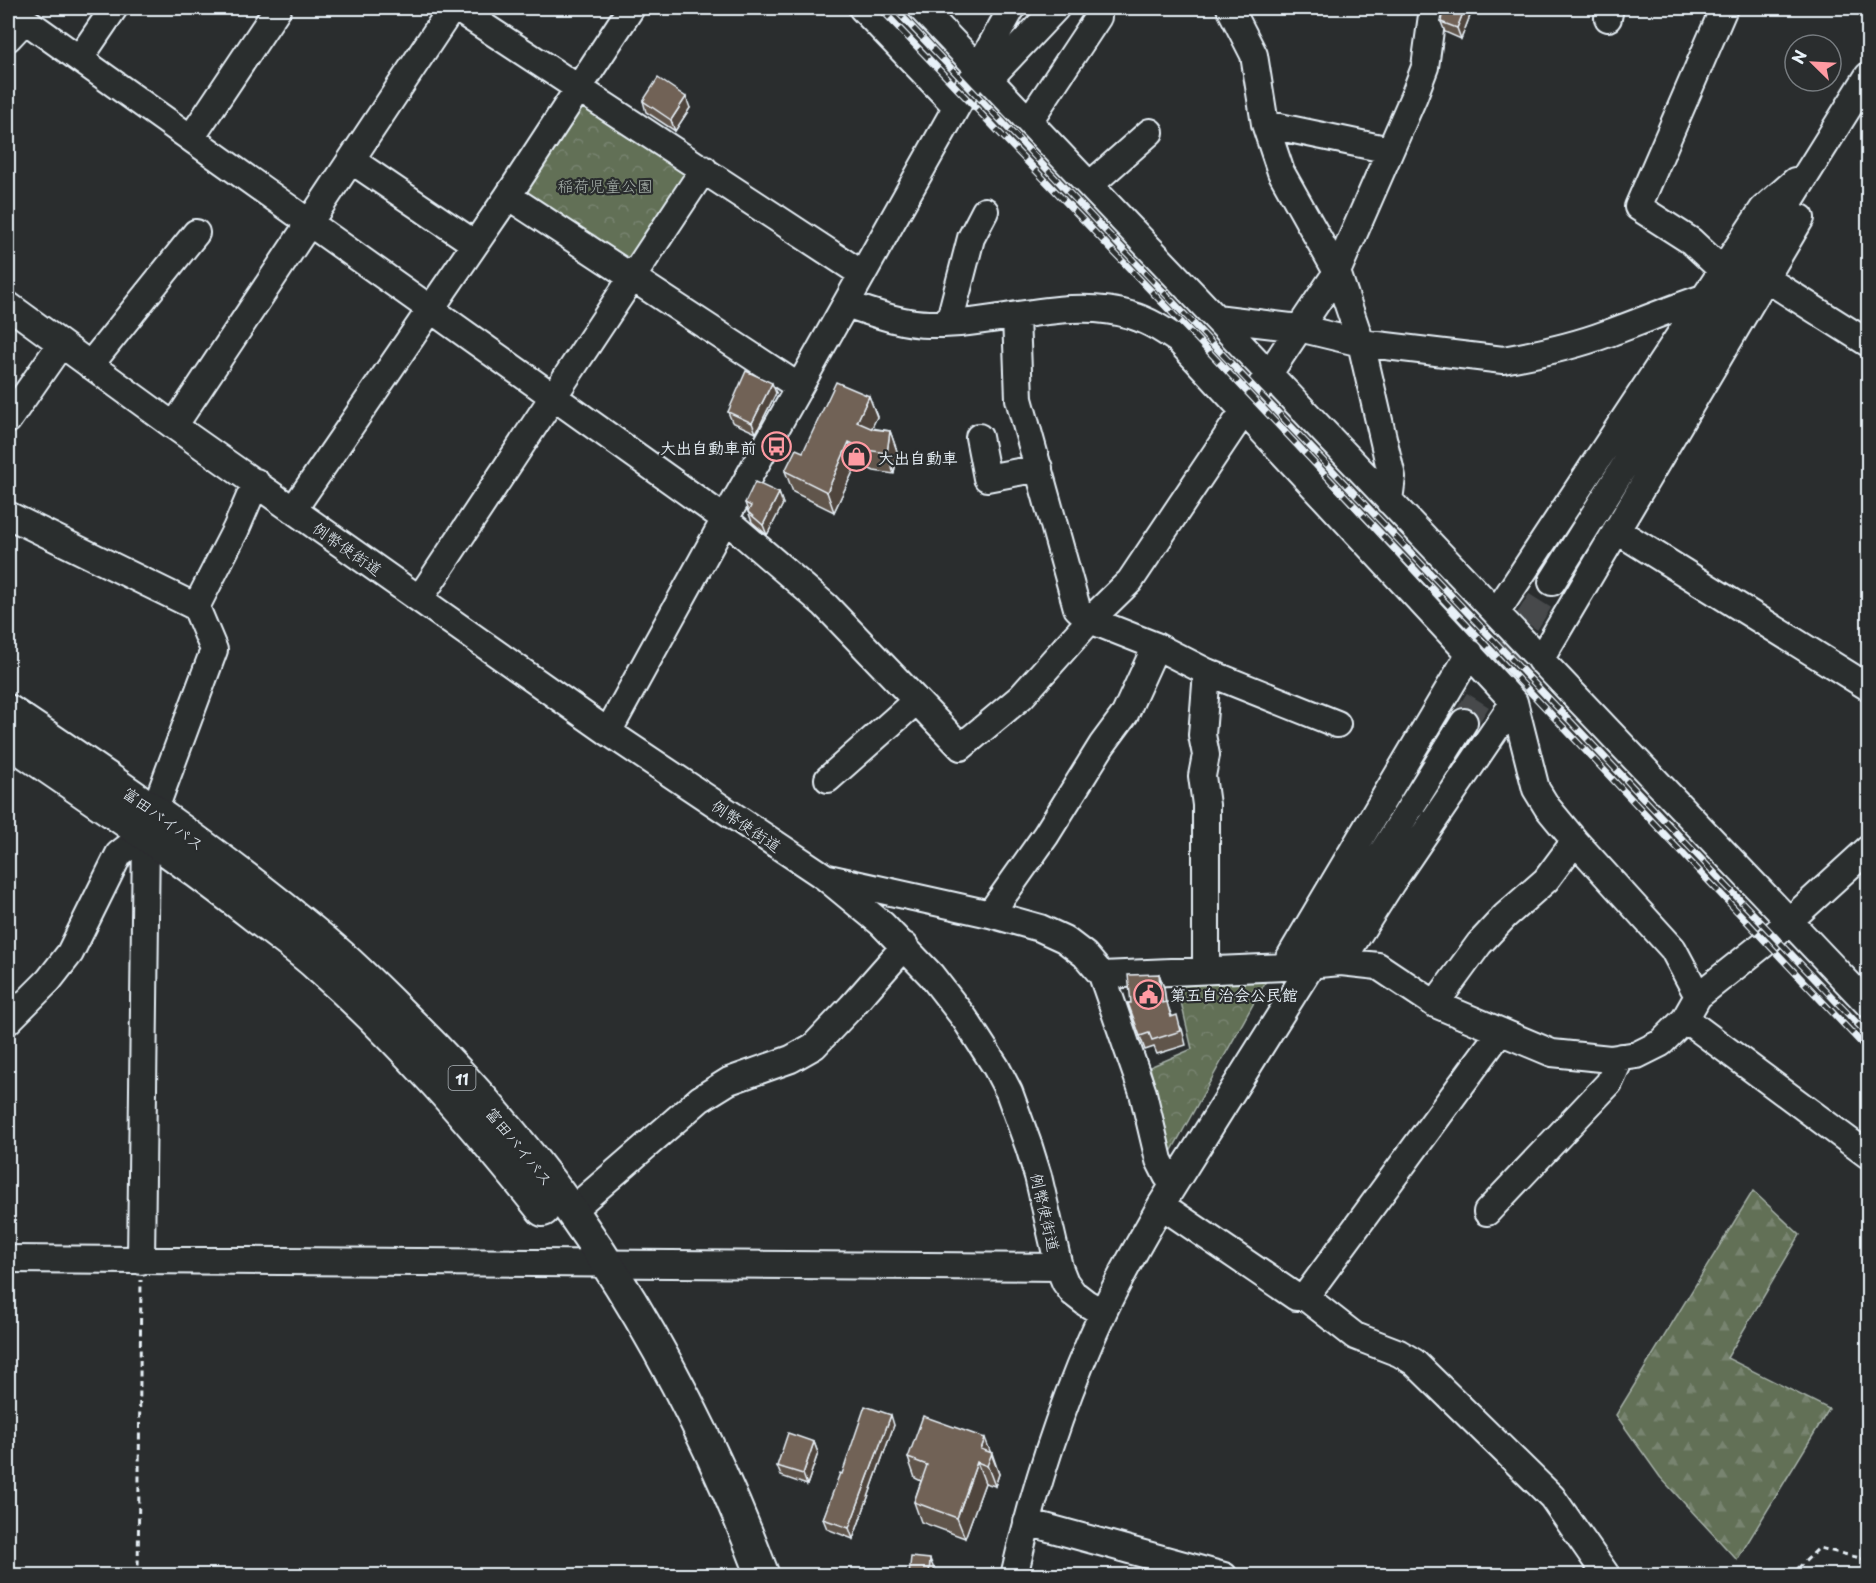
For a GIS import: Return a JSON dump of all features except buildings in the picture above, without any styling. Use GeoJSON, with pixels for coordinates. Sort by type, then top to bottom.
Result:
{"type":"FeatureCollection","features":[{"type":"Feature","properties":{"kind":"main road","name":"富田バイパス"},"geometry":{"type":"LineString","coordinates":[[8,711],[151,822],[225,892],[315,963],[417,1060],[483,1135],[596,1265],[646,1329],[705,1439],[763,1575]]}},
{"type":"Feature","properties":{"kind":"main road","name":"富田バイパス"},"geometry":{"type":"LineString","coordinates":[[8,740],[239,873],[328,945],[376,989],[432,1044],[500,1120],[571,1211],[726,1528],[742,1575]]}},
{"type":"Feature","properties":{"kind":"street"},"geometry":{"type":"LineString","coordinates":[[80,58],[114,8]]}},
{"type":"Feature","properties":{"kind":"street"},"geometry":{"type":"LineString","coordinates":[[191,138],[278,8]]}},
{"type":"Feature","properties":{"kind":"street"},"geometry":{"type":"LineString","coordinates":[[174,426],[454,8],[862,274]]}},
{"type":"Feature","properties":{"kind":"street"},"geometry":{"type":"LineString","coordinates":[[293,510],[508,196],[631,8]]}},
{"type":"Feature","properties":{"kind":"street"},"geometry":{"type":"LineString","coordinates":[[862,8],[956,106]]}},
{"type":"Feature","properties":{"kind":"street"},"geometry":{"type":"LineString","coordinates":[[983,73],[1012,8]]}},
{"type":"Feature","properties":{"kind":"street"},"geometry":{"type":"LineString","coordinates":[[608,732],[956,106],[983,73],[1056,8]]}},
{"type":"Feature","properties":{"kind":"street"},"geometry":{"type":"LineString","coordinates":[[1230,8],[1254,55],[1266,124],[1281,172],[1337,272],[1361,343],[1392,477],[1389,501]]}},
{"type":"Feature","properties":{"kind":"street"},"geometry":{"type":"LineString","coordinates":[[8,39],[16,14],[725,519],[825,605],[961,747],[1021,697],[1090,620],[1130,581],[1337,272],[1425,67],[1433,8]]}},
{"type":"Feature","properties":{"kind":"street"},"geometry":{"type":"LineString","coordinates":[[1723,271],[1691,241],[1638,207],[1724,8]]}},
{"type":"Feature","properties":{"kind":"street"},"geometry":{"type":"LineString","coordinates":[[933,12],[983,73],[1029,122],[1869,1004]]}},
{"type":"Feature","properties":{"kind":"street"},"geometry":{"type":"LineString","coordinates":[[1029,122],[1098,17]]}},
{"type":"Feature","properties":{"kind":"street"},"geometry":{"type":"LineString","coordinates":[[1552,582],[1869,76]]}},
{"type":"Feature","properties":{"kind":"street"},"geometry":{"type":"LineString","coordinates":[[1266,124],[1390,150]]}},
{"type":"Feature","properties":{"kind":"street"},"geometry":{"type":"LineString","coordinates":[[1090,185],[1150,132]]}},
{"type":"Feature","properties":{"kind":"street"},"geometry":{"type":"LineString","coordinates":[[351,160],[475,244]]}},
{"type":"Feature","properties":{"kind":"street"},"geometry":{"type":"LineString","coordinates":[[1496,614],[1763,209],[1811,167]]}},
{"type":"Feature","properties":{"kind":"street"},"geometry":{"type":"LineString","coordinates":[[1540,660],[1802,216],[1811,167]]}},
{"type":"Feature","properties":{"kind":"street"},"geometry":{"type":"LineString","coordinates":[[420,598],[704,169]]}},
{"type":"Feature","properties":{"kind":"street"},"geometry":{"type":"LineString","coordinates":[[508,196],[799,387]]}},
{"type":"Feature","properties":{"kind":"street"},"geometry":{"type":"LineString","coordinates":[[949,323],[971,238],[985,211]]}},
{"type":"Feature","properties":{"kind":"street"},"geometry":{"type":"LineString","coordinates":[[90,365],[196,233]]}},
{"type":"Feature","properties":{"kind":"street"},"geometry":{"type":"LineString","coordinates":[[1765,278],[1869,344]]}},
{"type":"Feature","properties":{"kind":"street"},"geometry":{"type":"LineString","coordinates":[[1216,318],[1299,328],[1361,343],[1503,360],[1527,356],[1604,335],[1706,297]]}},
{"type":"Feature","properties":{"kind":"street"},"geometry":{"type":"LineString","coordinates":[[846,304],[899,320],[929,324],[1064,310],[1098,310],[1128,314],[1147,321],[1178,340],[1514,702],[1536,789],[1547,807],[1673,949],[1698,996]]}},
{"type":"Feature","properties":{"kind":"street","name":"例幣使街道"},"geometry":{"type":"LineString","coordinates":[[8,305],[174,426],[608,732],[825,877],[882,924],[932,975],[965,1019],[996,1067],[1009,1092],[1038,1176],[1059,1267],[1065,1282],[1073,1293],[1103,1313]]}},
{"type":"Feature","properties":{"kind":"street"},"geometry":{"type":"LineString","coordinates":[[1016,316],[1019,399],[1077,608],[1090,620],[1155,646],[1207,672],[1337,724]]}},
{"type":"Feature","properties":{"kind":"street"},"geometry":{"type":"LineString","coordinates":[[8,420],[61,344]]}},
{"type":"Feature","properties":{"kind":"street"},"geometry":{"type":"LineString","coordinates":[[979,437],[987,478],[1039,468]]}},
{"type":"Feature","properties":{"kind":"street"},"geometry":{"type":"LineString","coordinates":[[196,607],[236,529],[256,482]]}},
{"type":"Feature","properties":{"kind":"street"},"geometry":{"type":"LineString","coordinates":[[8,515],[196,607],[214,650],[151,822],[141,1261]]}},
{"type":"Feature","properties":{"kind":"street"},"geometry":{"type":"LineString","coordinates":[[1616,530],[1869,687]]}},
{"type":"Feature","properties":{"kind":"street"},"geometry":{"type":"LineString","coordinates":[[990,914],[1046,835],[1102,745],[1125,714],[1155,646]]}},
{"type":"Feature","properties":{"kind":"street"},"geometry":{"type":"LineString","coordinates":[[1284,967],[1470,653]]}},
{"type":"Feature","properties":{"kind":"street"},"geometry":{"type":"LineString","coordinates":[[1206,969],[1206,805],[1202,776],[1206,755],[1202,735],[1207,672]]}},
{"type":"Feature","properties":{"kind":"street"},"geometry":{"type":"LineString","coordinates":[[828,779],[916,701]]}},
{"type":"Feature","properties":{"kind":"street"},"geometry":{"type":"LineString","coordinates":[[1341,962],[1392,882],[1514,702]]}},
{"type":"Feature","properties":{"kind":"street"},"geometry":{"type":"LineString","coordinates":[[1014,1575],[1027,1521],[1057,1423],[1103,1313],[1174,1183],[1314,964],[1464,722]]}},
{"type":"Feature","properties":{"kind":"street"},"geometry":{"type":"LineString","coordinates":[[8,1021],[49,980],[70,953],[119,854],[151,822]]}},
{"type":"Feature","properties":{"kind":"street"},"geometry":{"type":"LineString","coordinates":[[1435,1004],[1479,944],[1505,916],[1546,880],[1575,841]]}},
{"type":"Feature","properties":{"kind":"street"},"geometry":{"type":"LineString","coordinates":[[1102,975],[1284,967],[1341,962],[1378,966],[1435,1004],[1552,1053],[1610,1059],[1636,1055],[1661,1043],[1685,1019],[1698,996],[1742,963],[1869,849]]}},
{"type":"Feature","properties":{"kind":"street"},"geometry":{"type":"LineString","coordinates":[[825,877],[990,914],[1040,928],[1065,939],[1085,955],[1102,975],[1143,1094],[1159,1160],[1167,1176],[1174,1183]]}},
{"type":"Feature","properties":{"kind":"street"},"geometry":{"type":"LineString","coordinates":[[571,1211],[700,1100],[729,1080],[791,1059],[814,1046],[905,946]]}},
{"type":"Feature","properties":{"kind":"street"},"geometry":{"type":"LineString","coordinates":[[1685,1019],[1869,1155]]}},
{"type":"Feature","properties":{"kind":"street"},"geometry":{"type":"LineString","coordinates":[[1305,1297],[1500,1032]]}},
{"type":"Feature","properties":{"kind":"street"},"geometry":{"type":"LineString","coordinates":[[1487,1212],[1609,1083],[1621,1057]]}},
{"type":"Feature","properties":{"kind":"street"},"geometry":{"type":"LineString","coordinates":[[1161,1205],[1296,1297],[1305,1297],[1355,1336],[1399,1353],[1414,1362],[1551,1497],[1606,1575]]}},
{"type":"Feature","properties":{"kind":"street"},"geometry":{"type":"LineString","coordinates":[[8,1259],[1059,1267]]}},
{"type":"Feature","properties":{"kind":"street"},"geometry":{"type":"LineString","coordinates":[[1027,1521],[1224,1575]]}},
{"type":"Feature","properties":{"kind":"path"},"geometry":{"type":"LineString","coordinates":[[138,1575],[141,1261]]}},
{"type":"Feature","properties":{"kind":"path"},"geometry":{"type":"LineString","coordinates":[[1790,1575],[1819,1548],[1869,1560]]}},
{"type":"Feature","properties":{"kind":"green space","name":"稲荷児童公園"},"geometry":{"type":"Polygon","coordinates":[[[582,101],[691,173],[628,269],[519,197],[582,101]]]}},
{"type":"Feature","properties":{"kind":"green space"},"geometry":{"type":"Polygon","coordinates":[[[1266,981],[1171,1152],[1150,1067],[1192,1049],[1177,985],[1266,981]]]}},
{"type":"Feature","properties":{"kind":"green space"},"geometry":{"type":"Polygon","coordinates":[[[1753,1191],[1800,1235],[1727,1358],[1829,1409],[1737,1560],[1660,1477],[1616,1415],[1753,1191]]]}},
{"type":"Feature","properties":{"kind":"tunnel"},"geometry":{"type":"LineString","coordinates":[[1464,722],[1552,582]]}},
{"type":"Feature","properties":{"kind":"railway"},"geometry":{"type":"LineString","coordinates":[[880,8],[1199,341],[1868,1050]]}},
{"type":"Feature","properties":{"kind":"railway"},"geometry":{"type":"LineString","coordinates":[[894,8],[1868,1035]]}},
{"type":"Feature","properties":{"kind":"place","name":"大出自動車前"},"geometry":{"type":"Point","coordinates":[777,447]}},
{"type":"Feature","properties":{"kind":"place","name":"大出自動車"},"geometry":{"type":"Point","coordinates":[857,457]}},
{"type":"Feature","properties":{"kind":"place","name":"第五自治会公民館"},"geometry":{"type":"Point","coordinates":[1149,994]}}]}
